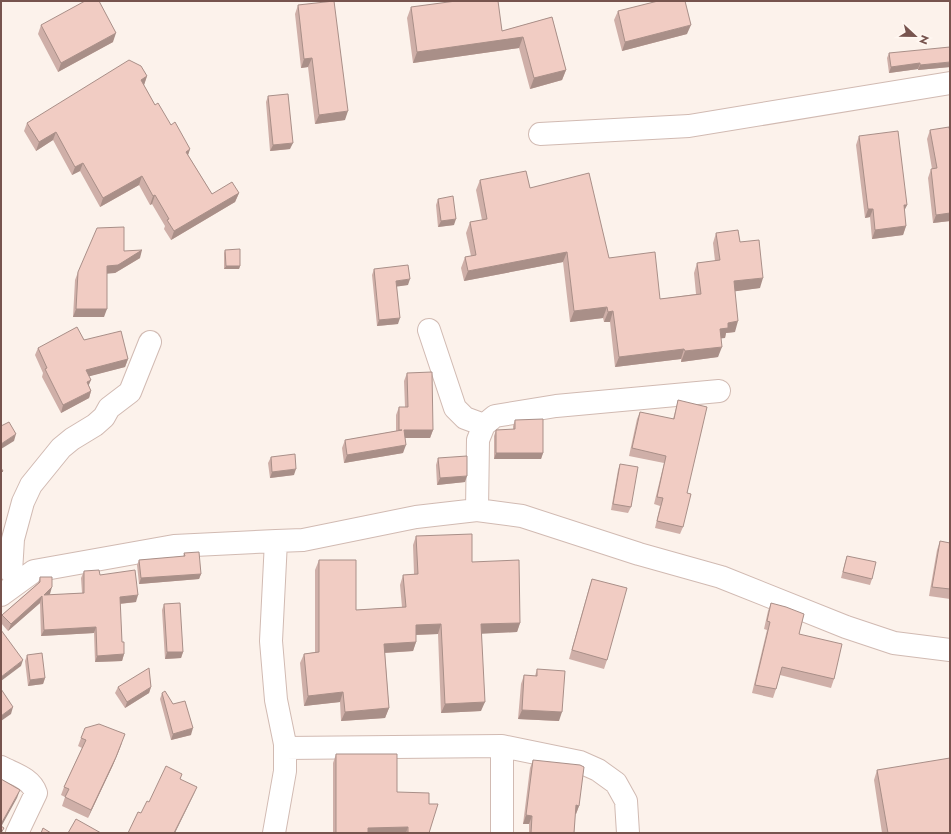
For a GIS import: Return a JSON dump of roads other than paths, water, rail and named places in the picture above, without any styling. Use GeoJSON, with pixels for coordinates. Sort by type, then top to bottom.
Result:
{"type":"FeatureCollection","features":[{"type":"Feature","properties":{"kind":"street"},"geometry":{"type":"LineString","coordinates":[[540,134],[689,126],[950,83]]}},
{"type":"Feature","properties":{"kind":"street"},"geometry":{"type":"LineString","coordinates":[[429,330],[455,408],[465,418],[484,425]]}},
{"type":"Feature","properties":{"kind":"street"},"geometry":{"type":"LineString","coordinates":[[150,342],[130,392],[110,408],[104,417],[95,425],[72,439],[61,448],[31,485],[23,502],[6,572],[34,571],[174,546],[276,540],[303,540],[416,517],[477,510],[522,516],[639,554],[721,577],[846,627],[894,643],[950,650]]}},
{"type":"Feature","properties":{"kind":"street"},"geometry":{"type":"LineString","coordinates":[[477,510],[478,440],[484,425],[495,416],[556,406],[719,391]]}},
{"type":"Feature","properties":{"kind":"street"},"geometry":{"type":"LineString","coordinates":[[274,833],[285,771],[285,748],[276,700],[271,641],[276,540]]}},
{"type":"Feature","properties":{"kind":"street"},"geometry":{"type":"LineString","coordinates":[[1,595],[34,571]]}},
{"type":"Feature","properties":{"kind":"street"},"geometry":{"type":"LineString","coordinates":[[285,748],[502,746],[580,762],[598,770],[616,784],[626,801],[628,833]]}},
{"type":"Feature","properties":{"kind":"street"},"geometry":{"type":"LineString","coordinates":[[502,746],[502,833]]}},
{"type":"Feature","properties":{"kind":"street"},"geometry":{"type":"LineString","coordinates":[[1,767],[34,785],[36,793],[16,833]]}}]}
